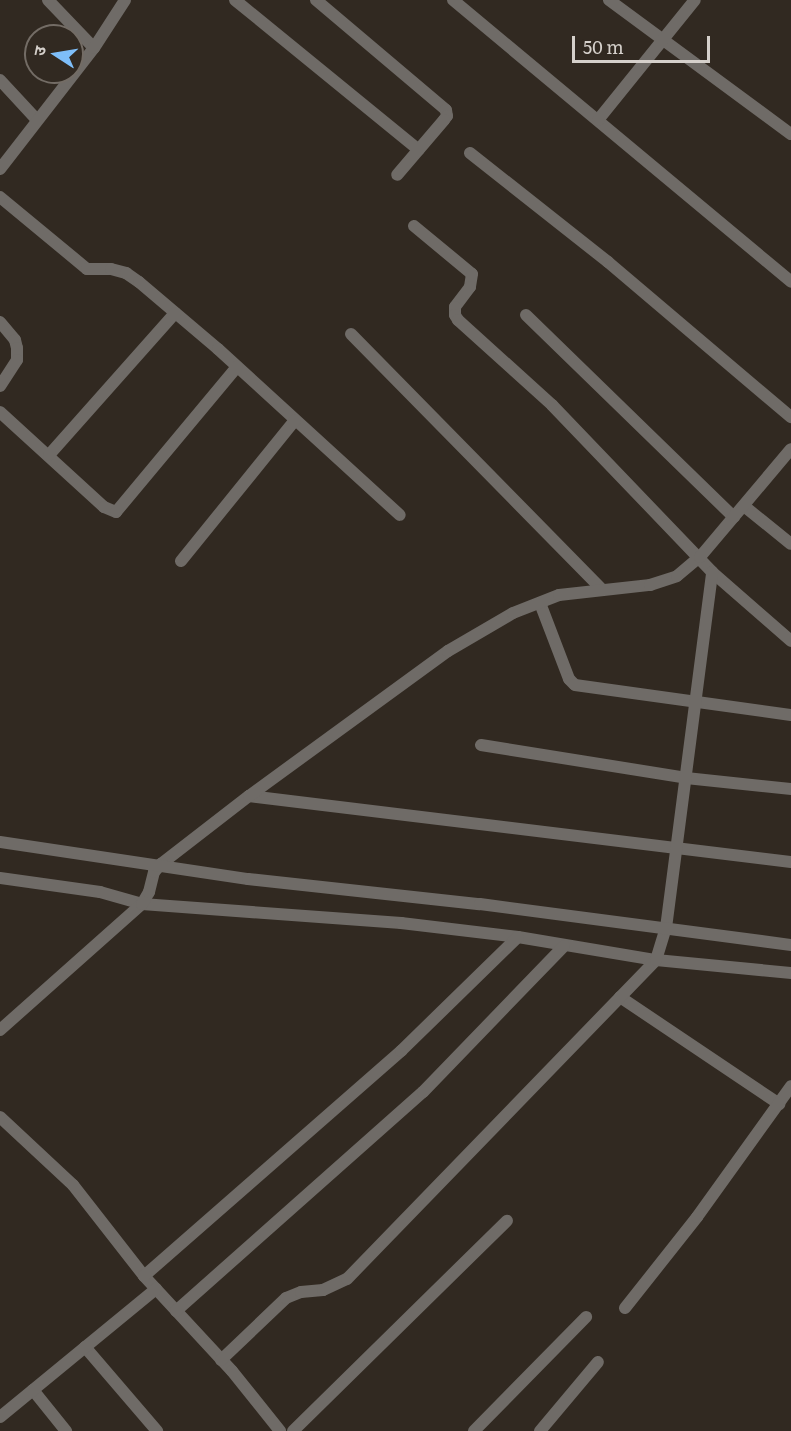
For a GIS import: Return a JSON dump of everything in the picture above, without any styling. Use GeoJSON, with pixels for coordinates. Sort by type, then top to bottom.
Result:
{"type":"FeatureCollection","features":[{"type":"Feature","properties":{"kind":"street"},"geometry":{"type":"LineString","coordinates":[[48,0],[94,48]]}},
{"type":"Feature","properties":{"kind":"street"},"geometry":{"type":"LineString","coordinates":[[0,169],[94,48],[125,0]]}},
{"type":"Feature","properties":{"kind":"street"},"geometry":{"type":"LineString","coordinates":[[235,0],[418,150]]}},
{"type":"Feature","properties":{"kind":"street"},"geometry":{"type":"LineString","coordinates":[[316,0],[446,110],[447,116],[397,175]]}},
{"type":"Feature","properties":{"kind":"street"},"geometry":{"type":"LineString","coordinates":[[453,0],[791,282]]}},
{"type":"Feature","properties":{"kind":"street"},"geometry":{"type":"LineString","coordinates":[[609,0],[791,134]]}},
{"type":"Feature","properties":{"kind":"street"},"geometry":{"type":"LineString","coordinates":[[598,120],[695,0]]}},
{"type":"Feature","properties":{"kind":"street"},"geometry":{"type":"LineString","coordinates":[[0,80],[37,120]]}},
{"type":"Feature","properties":{"kind":"street"},"geometry":{"type":"LineString","coordinates":[[470,153],[608,262],[791,417]]}},
{"type":"Feature","properties":{"kind":"street"},"geometry":{"type":"LineString","coordinates":[[0,197],[87,269],[126,273],[237,367],[400,516]]}},
{"type":"Feature","properties":{"kind":"street"},"geometry":{"type":"LineString","coordinates":[[414,226],[472,274],[470,287],[455,307],[458,320],[552,405],[712,572],[791,641]]}},
{"type":"Feature","properties":{"kind":"street"},"geometry":{"type":"LineString","coordinates":[[49,455],[175,313]]}},
{"type":"Feature","properties":{"kind":"street"},"geometry":{"type":"LineString","coordinates":[[526,315],[734,517]]}},
{"type":"Feature","properties":{"kind":"street"},"geometry":{"type":"LineString","coordinates":[[0,322],[15,339],[17,348],[17,360],[0,386]]}},
{"type":"Feature","properties":{"kind":"street"},"geometry":{"type":"LineString","coordinates":[[351,334],[602,589]]}},
{"type":"Feature","properties":{"kind":"street"},"geometry":{"type":"LineString","coordinates":[[0,412],[104,507],[116,512],[237,367]]}},
{"type":"Feature","properties":{"kind":"street"},"geometry":{"type":"LineString","coordinates":[[181,561],[295,420]]}},
{"type":"Feature","properties":{"kind":"street"},"geometry":{"type":"LineString","coordinates":[[0,1030],[142,904],[149,892],[153,875],[161,864],[249,796],[448,651],[513,613],[559,595],[650,585],[677,576],[700,557],[791,449]]}},
{"type":"Feature","properties":{"kind":"street"},"geometry":{"type":"LineString","coordinates":[[744,506],[791,544]]}},
{"type":"Feature","properties":{"kind":"street"},"geometry":{"type":"LineString","coordinates":[[221,1360],[286,1298],[301,1292],[323,1290],[347,1280],[657,957],[665,933],[712,572]]}},
{"type":"Feature","properties":{"kind":"street"},"geometry":{"type":"LineString","coordinates":[[540,603],[569,679],[575,685],[791,715]]}},
{"type":"Feature","properties":{"kind":"street"},"geometry":{"type":"LineString","coordinates":[[481,745],[686,778],[791,789]]}},
{"type":"Feature","properties":{"kind":"street"},"geometry":{"type":"LineString","coordinates":[[249,796],[791,862]]}},
{"type":"Feature","properties":{"kind":"street"},"geometry":{"type":"LineString","coordinates":[[0,842],[161,864],[269,882],[480,904],[665,933],[791,945]]}},
{"type":"Feature","properties":{"kind":"street"},"geometry":{"type":"LineString","coordinates":[[0,878],[100,892],[142,904],[401,922],[564,946],[791,973]]}},
{"type":"Feature","properties":{"kind":"street"},"geometry":{"type":"LineString","coordinates":[[144,1276],[401,1051],[518,938]]}},
{"type":"Feature","properties":{"kind":"street"},"geometry":{"type":"LineString","coordinates":[[176,1311],[423,1092],[564,946]]}},
{"type":"Feature","properties":{"kind":"street"},"geometry":{"type":"LineString","coordinates":[[620,997],[779,1104]]}},
{"type":"Feature","properties":{"kind":"street"},"geometry":{"type":"LineString","coordinates":[[625,1308],[697,1217],[791,1086]]}},
{"type":"Feature","properties":{"kind":"street"},"geometry":{"type":"LineString","coordinates":[[0,1117],[73,1185],[144,1276],[221,1360],[279,1431]]}},
{"type":"Feature","properties":{"kind":"street"},"geometry":{"type":"LineString","coordinates":[[293,1431],[507,1221]]}},
{"type":"Feature","properties":{"kind":"street"},"geometry":{"type":"LineString","coordinates":[[0,1417],[156,1289]]}},
{"type":"Feature","properties":{"kind":"street"},"geometry":{"type":"LineString","coordinates":[[474,1431],[585,1317]]}},
{"type":"Feature","properties":{"kind":"street"},"geometry":{"type":"LineString","coordinates":[[86,1347],[157,1431]]}},
{"type":"Feature","properties":{"kind":"street"},"geometry":{"type":"LineString","coordinates":[[540,1431],[598,1362]]}},
{"type":"Feature","properties":{"kind":"street"},"geometry":{"type":"LineString","coordinates":[[33,1390],[66,1431]]}}]}
